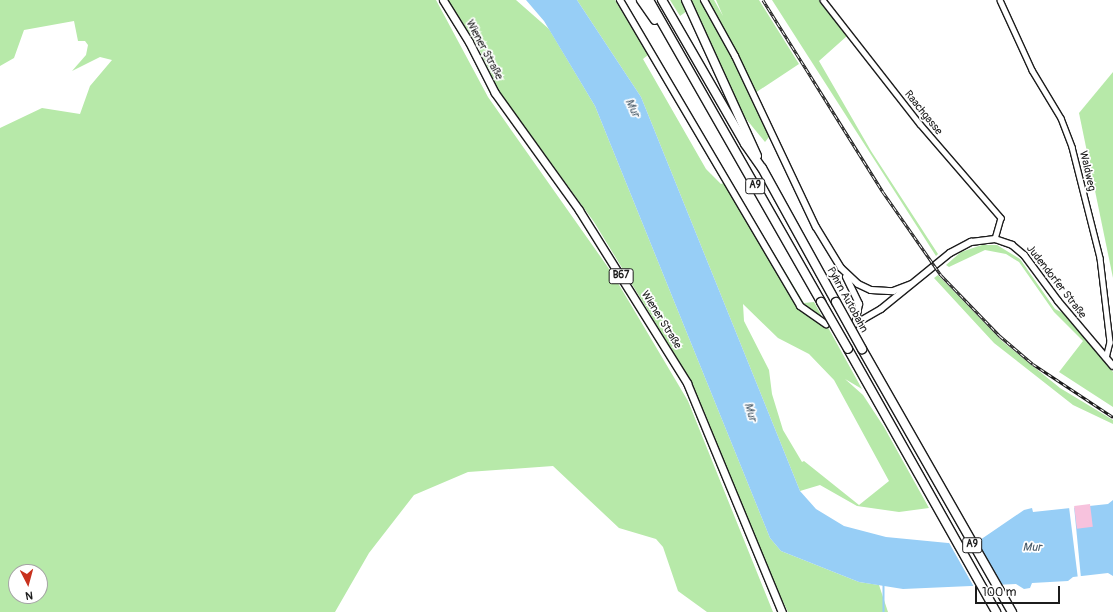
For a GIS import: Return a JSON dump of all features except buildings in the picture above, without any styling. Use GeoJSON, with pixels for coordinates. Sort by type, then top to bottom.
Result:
{"type":"FeatureCollection","features":[{"type":"Feature","properties":{"kind":"highway"},"geometry":{"type":"LineString","coordinates":[[641,0],[689,70]]}},
{"type":"Feature","properties":{"kind":"highway","name":"A9"},"geometry":{"type":"LineString","coordinates":[[649,0],[996,612]]}},
{"type":"Feature","properties":{"kind":"highway","name":"Pyhrn Autobahn"},"geometry":{"type":"LineString","coordinates":[[662,0],[744,144],[762,168],[933,476],[1012,612]]}},
{"type":"Feature","properties":{"kind":"highway"},"geometry":{"type":"LineString","coordinates":[[686,0],[762,168]]}},
{"type":"Feature","properties":{"kind":"main road","name":"Wiener Straße"},"geometry":{"type":"LineString","coordinates":[[443,0],[469,42],[495,93],[579,210],[687,383],[782,612]]}},
{"type":"Feature","properties":{"kind":"main road"},"geometry":{"type":"LineString","coordinates":[[620,0],[800,306],[826,324]]}},
{"type":"Feature","properties":{"kind":"main road"},"geometry":{"type":"LineString","coordinates":[[704,0],[735,56],[816,227],[858,297],[859,309],[854,324],[881,309],[911,284],[964,245],[992,239]]}},
{"type":"Feature","properties":{"kind":"main road","name":"Judendorfer Straße"},"geometry":{"type":"LineString","coordinates":[[992,239],[1012,245],[1024,255],[1058,301],[1113,366]]}},
{"type":"Feature","properties":{"kind":"main road"},"geometry":{"type":"LineString","coordinates":[[841,268],[858,284],[871,290],[892,291],[911,284]]}},
{"type":"Feature","properties":{"kind":"street","name":"Raachgasse"},"geometry":{"type":"LineString","coordinates":[[823,0],[934,142],[1001,218],[992,239]]}},
{"type":"Feature","properties":{"kind":"street","name":"Waldweg"},"geometry":{"type":"LineString","coordinates":[[1000,0],[1032,70],[1061,118],[1072,147],[1101,264],[1110,342],[1106,358]]}},
{"type":"Feature","properties":{"kind":"green space"},"geometry":{"type":"Polygon","coordinates":[[[0,0],[436,0],[488,97],[612,273],[688,401],[773,612],[707,612],[678,591],[663,547],[656,539],[619,528],[553,466],[468,472],[414,495],[369,553],[335,612],[0,612],[0,128],[42,108],[80,114],[90,86],[112,60],[100,57],[72,71],[86,55],[88,45],[85,41],[78,41],[74,21],[24,30],[14,58],[0,66],[0,0]]]}},
{"type":"Feature","properties":{"kind":"green space"},"geometry":{"type":"Polygon","coordinates":[[[448,0],[516,0],[549,29],[595,106],[770,538],[781,551],[859,582],[879,585],[888,612],[788,612],[766,567],[704,411],[680,363],[594,222],[499,91],[477,45],[448,0]]]}},
{"type":"Feature","properties":{"kind":"green space"},"geometry":{"type":"Polygon","coordinates":[[[577,0],[615,0],[648,55],[643,59],[706,169],[721,184],[730,180],[804,303],[814,302],[862,389],[845,379],[863,395],[884,427],[929,508],[899,512],[857,506],[820,485],[800,491],[641,97],[577,0]],[[743,304],[744,321],[769,370],[772,394],[783,430],[802,462],[804,461],[859,505],[889,481],[834,380],[809,354],[778,338],[743,304]]]}},
{"type":"Feature","properties":{"kind":"green space"},"geometry":{"type":"Polygon","coordinates":[[[670,0],[682,0],[687,11],[680,16],[670,0]]]}},
{"type":"Feature","properties":{"kind":"green space"},"geometry":{"type":"Polygon","coordinates":[[[691,0],[701,0],[725,44],[769,137],[765,142],[742,114],[691,0]]]}},
{"type":"Feature","properties":{"kind":"green space"},"geometry":{"type":"Polygon","coordinates":[[[706,0],[714,0],[723,16],[716,0],[759,0],[799,64],[755,93],[706,0]]]}},
{"type":"Feature","properties":{"kind":"green space"},"geometry":{"type":"Polygon","coordinates":[[[772,0],[819,0],[847,36],[819,61],[871,151],[938,254],[936,256],[772,0]]]}},
{"type":"Feature","properties":{"kind":"green space"},"geometry":{"type":"Polygon","coordinates":[[[1113,72],[1113,278],[1079,113],[1113,72]]]}},
{"type":"Feature","properties":{"kind":"green space"},"geometry":{"type":"Polygon","coordinates":[[[982,245],[997,245],[1020,259],[1055,309],[1063,313],[1113,372],[1113,407],[1059,372],[1083,341],[1054,312],[1019,262],[1006,254],[985,250],[949,267],[946,265],[961,252],[982,245]]]}},
{"type":"Feature","properties":{"kind":"green space"},"geometry":{"type":"Polygon","coordinates":[[[938,275],[1003,342],[1060,388],[1113,420],[1113,424],[1073,405],[994,343],[934,278],[938,275]]]}},
{"type":"Feature","properties":{"kind":"water","name":"Mur"},"geometry":{"type":"Polygon","coordinates":[[[526,0],[577,0],[641,97],[800,491],[816,509],[844,526],[886,537],[948,543],[980,540],[1024,510],[1032,508],[1033,512],[1108,504],[1113,500],[1113,576],[1108,573],[1073,577],[1068,581],[1032,583],[1030,588],[1024,589],[1016,584],[903,589],[859,582],[781,551],[770,538],[595,106],[544,21],[526,0]]]}},
{"type":"Feature","properties":{"kind":"pier"},"geometry":{"type":"Polygon","coordinates":[[[1074,506],[1081,578],[1078,579],[1069,507],[1074,506]]]}},
{"type":"Feature","properties":{"kind":"pier"},"geometry":{"type":"Polygon","coordinates":[[[976,539],[1003,586],[974,587],[948,541],[976,539]]]}},
{"type":"Feature","properties":{"kind":"waterway"},"geometry":{"type":"LineString","coordinates":[[884,584],[884,612]]}},
{"type":"Feature","properties":{"kind":"railway"},"geometry":{"type":"LineString","coordinates":[[763,0],[883,192],[941,275],[1000,336],[1033,364],[1113,417]]}}]}
